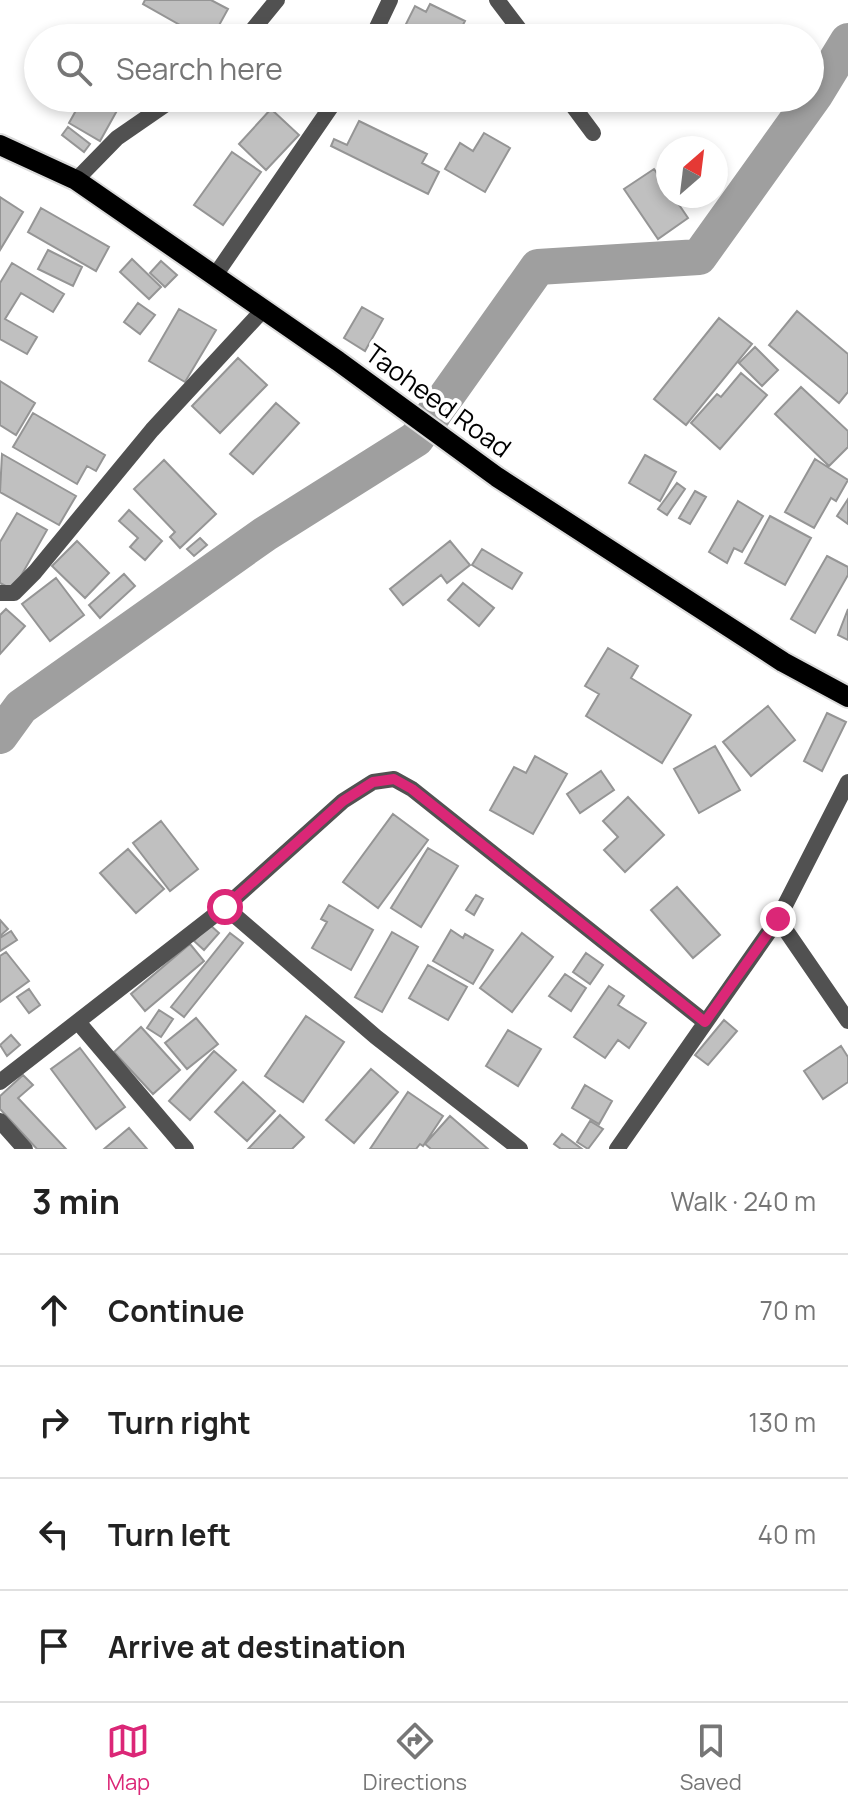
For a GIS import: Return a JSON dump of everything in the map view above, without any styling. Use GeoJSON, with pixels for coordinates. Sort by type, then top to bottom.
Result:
{"type":"FeatureCollection","features":[{"type":"Feature","properties":{"kind":"main road","name":"Taoheed Road"},"geometry":{"type":"LineString","coordinates":[[0,145],[76,180],[338,361],[497,477],[783,662],[848,697]]}},
{"type":"Feature","properties":{"kind":"street"},"geometry":{"type":"LineString","coordinates":[[257,24],[277,0]]}},
{"type":"Feature","properties":{"kind":"street"},"geometry":{"type":"LineString","coordinates":[[379,24],[390,0]]}},
{"type":"Feature","properties":{"kind":"street"},"geometry":{"type":"LineString","coordinates":[[497,0],[515,24]]}},
{"type":"Feature","properties":{"kind":"street"},"geometry":{"type":"LineString","coordinates":[[76,180],[117,138],[155,112]]}},
{"type":"Feature","properties":{"kind":"street"},"geometry":{"type":"LineString","coordinates":[[214,277],[327,112]]}},
{"type":"Feature","properties":{"kind":"street"},"geometry":{"type":"LineString","coordinates":[[577,112],[593,133]]}},
{"type":"Feature","properties":{"kind":"street"},"geometry":{"type":"LineString","coordinates":[[0,593],[14,593],[35,572],[152,430],[262,311]]}},
{"type":"Feature","properties":{"kind":"street"},"geometry":{"type":"LineString","coordinates":[[0,1082],[225,907],[343,801],[373,782],[394,779],[412,789],[705,1022]]}},
{"type":"Feature","properties":{"kind":"street"},"geometry":{"type":"LineString","coordinates":[[617,1149],[778,919],[848,782]]}},
{"type":"Feature","properties":{"kind":"street"},"geometry":{"type":"LineString","coordinates":[[225,907],[376,1037],[520,1149]]}},
{"type":"Feature","properties":{"kind":"street"},"geometry":{"type":"LineString","coordinates":[[778,919],[848,1021]]}},
{"type":"Feature","properties":{"kind":"street"},"geometry":{"type":"LineString","coordinates":[[78,1022],[186,1149]]}},
{"type":"Feature","properties":{"kind":"street"},"geometry":{"type":"LineString","coordinates":[[0,1121],[25,1149]]}},
{"type":"Feature","properties":{"kind":"building"},"geometry":{"type":"Polygon","coordinates":[[[145,0],[211,0],[228,9],[220,24],[178,24],[143,4],[145,0]]]}},
{"type":"Feature","properties":{"kind":"building"},"geometry":{"type":"Polygon","coordinates":[[[430,4],[465,21],[463,24],[406,24],[415,6],[426,12],[430,4]]]}},
{"type":"Feature","properties":{"kind":"building"},"geometry":{"type":"Polygon","coordinates":[[[75,112],[116,112],[100,141],[69,123],[75,112]]]}},
{"type":"Feature","properties":{"kind":"building"},"geometry":{"type":"Polygon","coordinates":[[[268,112],[274,112],[299,135],[266,170],[239,144],[268,112]]]}},
{"type":"Feature","properties":{"kind":"building"},"geometry":{"type":"Polygon","coordinates":[[[359,121],[427,154],[422,163],[439,172],[428,194],[331,146],[334,139],[347,145],[359,121]]]}},
{"type":"Feature","properties":{"kind":"building"},"geometry":{"type":"Polygon","coordinates":[[[68,127],[90,144],[84,152],[62,135],[68,127]]]}},
{"type":"Feature","properties":{"kind":"building"},"geometry":{"type":"Polygon","coordinates":[[[484,133],[510,148],[485,192],[445,169],[460,143],[473,151],[484,133]]]}},
{"type":"Feature","properties":{"kind":"building"},"geometry":{"type":"Polygon","coordinates":[[[232,152],[261,172],[223,225],[194,205],[232,152]]]}},
{"type":"Feature","properties":{"kind":"building"},"geometry":{"type":"Polygon","coordinates":[[[654,169],[656,208],[681,208],[688,218],[658,239],[624,189],[654,169]]]}},
{"type":"Feature","properties":{"kind":"building"},"geometry":{"type":"Polygon","coordinates":[[[0,197],[23,212],[0,250],[0,197]]]}},
{"type":"Feature","properties":{"kind":"building"},"geometry":{"type":"Polygon","coordinates":[[[41,208],[109,247],[96,271],[28,232],[41,208]]]}},
{"type":"Feature","properties":{"kind":"building"},"geometry":{"type":"Polygon","coordinates":[[[48,250],[82,267],[73,286],[38,269],[48,250]]]}},
{"type":"Feature","properties":{"kind":"building"},"geometry":{"type":"Polygon","coordinates":[[[132,259],[161,287],[149,299],[120,272],[132,259]]]}},
{"type":"Feature","properties":{"kind":"building"},"geometry":{"type":"Polygon","coordinates":[[[161,261],[177,275],[165,287],[150,273],[161,261]]]}},
{"type":"Feature","properties":{"kind":"building"},"geometry":{"type":"Polygon","coordinates":[[[12,263],[64,294],[53,312],[21,293],[5,319],[37,337],[27,354],[0,339],[0,283],[12,263]]]}},
{"type":"Feature","properties":{"kind":"building"},"geometry":{"type":"Polygon","coordinates":[[[138,303],[155,315],[140,334],[124,322],[138,303]]]}},
{"type":"Feature","properties":{"kind":"building"},"geometry":{"type":"Polygon","coordinates":[[[362,307],[383,319],[365,351],[344,338],[362,307]]]}},
{"type":"Feature","properties":{"kind":"building"},"geometry":{"type":"Polygon","coordinates":[[[179,309],[216,330],[185,382],[149,361],[179,309]]]}},
{"type":"Feature","properties":{"kind":"building"},"geometry":{"type":"Polygon","coordinates":[[[797,311],[848,354],[848,392],[839,403],[769,345],[797,311]]]}},
{"type":"Feature","properties":{"kind":"building"},"geometry":{"type":"Polygon","coordinates":[[[719,318],[752,344],[686,425],[654,399],[719,318]]]}},
{"type":"Feature","properties":{"kind":"building"},"geometry":{"type":"Polygon","coordinates":[[[755,347],[778,370],[762,386],[739,363],[755,347]]]}},
{"type":"Feature","properties":{"kind":"building"},"geometry":{"type":"Polygon","coordinates":[[[238,358],[267,385],[220,433],[192,406],[238,358]]]}},
{"type":"Feature","properties":{"kind":"building"},"geometry":{"type":"Polygon","coordinates":[[[741,373],[767,395],[720,449],[691,423],[717,394],[721,397],[741,373]]]}},
{"type":"Feature","properties":{"kind":"building"},"geometry":{"type":"Polygon","coordinates":[[[0,381],[35,403],[16,435],[0,425],[0,381]]]}},
{"type":"Feature","properties":{"kind":"building"},"geometry":{"type":"Polygon","coordinates":[[[801,387],[848,431],[848,447],[829,466],[775,414],[801,387]]]}},
{"type":"Feature","properties":{"kind":"building"},"geometry":{"type":"Polygon","coordinates":[[[276,403],[299,423],[253,474],[230,454],[276,403]]]}},
{"type":"Feature","properties":{"kind":"building"},"geometry":{"type":"Polygon","coordinates":[[[33,413],[105,455],[96,471],[87,466],[77,484],[13,447],[33,413]]]}},
{"type":"Feature","properties":{"kind":"building"},"geometry":{"type":"Polygon","coordinates":[[[2,454],[76,496],[59,525],[0,492],[2,454]]]}},
{"type":"Feature","properties":{"kind":"building"},"geometry":{"type":"Polygon","coordinates":[[[645,455],[676,472],[660,501],[629,483],[645,455]]]}},
{"type":"Feature","properties":{"kind":"building"},"geometry":{"type":"Polygon","coordinates":[[[815,459],[848,480],[836,501],[831,498],[814,528],[785,512],[815,459]]]}},
{"type":"Feature","properties":{"kind":"building"},"geometry":{"type":"Polygon","coordinates":[[[164,460],[216,514],[180,548],[170,537],[175,532],[134,489],[164,460]]]}},
{"type":"Feature","properties":{"kind":"building"},"geometry":{"type":"Polygon","coordinates":[[[677,483],[685,489],[667,515],[658,509],[677,483]]]}},
{"type":"Feature","properties":{"kind":"building"},"geometry":{"type":"Polygon","coordinates":[[[695,491],[706,497],[690,524],[679,518],[695,491]]]}},
{"type":"Feature","properties":{"kind":"building"},"geometry":{"type":"Polygon","coordinates":[[[848,499],[848,524],[837,516],[848,499]]]}},
{"type":"Feature","properties":{"kind":"building"},"geometry":{"type":"Polygon","coordinates":[[[738,501],[763,516],[742,552],[734,548],[727,563],[709,552],[738,501]]]}},
{"type":"Feature","properties":{"kind":"building"},"geometry":{"type":"Polygon","coordinates":[[[129,510],[162,541],[145,560],[130,547],[138,538],[119,521],[129,510]]]}},
{"type":"Feature","properties":{"kind":"building"},"geometry":{"type":"Polygon","coordinates":[[[17,513],[47,530],[13,590],[0,583],[0,542],[17,513]]]}},
{"type":"Feature","properties":{"kind":"building"},"geometry":{"type":"Polygon","coordinates":[[[770,516],[811,538],[785,585],[745,563],[770,516]]]}},
{"type":"Feature","properties":{"kind":"building"},"geometry":{"type":"Polygon","coordinates":[[[200,538],[207,545],[194,556],[187,549],[200,538]]]}},
{"type":"Feature","properties":{"kind":"building"},"geometry":{"type":"Polygon","coordinates":[[[77,541],[109,573],[85,598],[52,566],[77,541]]]}},
{"type":"Feature","properties":{"kind":"building"},"geometry":{"type":"Polygon","coordinates":[[[450,541],[470,565],[447,583],[441,575],[403,605],[390,589],[450,541]]]}},
{"type":"Feature","properties":{"kind":"building"},"geometry":{"type":"Polygon","coordinates":[[[482,549],[522,573],[512,589],[472,565],[482,549]]]}},
{"type":"Feature","properties":{"kind":"building"},"geometry":{"type":"Polygon","coordinates":[[[827,556],[848,567],[848,575],[815,633],[791,619],[827,556]]]}},
{"type":"Feature","properties":{"kind":"building"},"geometry":{"type":"Polygon","coordinates":[[[124,574],[135,586],[100,618],[89,605],[124,574]]]}},
{"type":"Feature","properties":{"kind":"building"},"geometry":{"type":"Polygon","coordinates":[[[56,578],[84,615],[50,641],[22,604],[56,578]]]}},
{"type":"Feature","properties":{"kind":"building"},"geometry":{"type":"Polygon","coordinates":[[[463,583],[494,608],[479,626],[448,600],[463,583]]]}},
{"type":"Feature","properties":{"kind":"building"},"geometry":{"type":"Polygon","coordinates":[[[6,609],[25,626],[0,654],[0,615],[6,609]]]}},
{"type":"Feature","properties":{"kind":"building"},"geometry":{"type":"Polygon","coordinates":[[[848,609],[848,640],[838,635],[848,609]]]}},
{"type":"Feature","properties":{"kind":"building"},"geometry":{"type":"Polygon","coordinates":[[[608,648],[638,666],[631,678],[691,715],[662,763],[586,716],[599,694],[585,686],[608,648]]]}},
{"type":"Feature","properties":{"kind":"building"},"geometry":{"type":"Polygon","coordinates":[[[768,706],[795,740],[751,776],[723,742],[768,706]]]}},
{"type":"Feature","properties":{"kind":"building"},"geometry":{"type":"Polygon","coordinates":[[[827,713],[846,722],[822,771],[804,761],[827,713]]]}},
{"type":"Feature","properties":{"kind":"building"},"geometry":{"type":"Polygon","coordinates":[[[715,746],[740,790],[699,813],[674,769],[715,746]]]}},
{"type":"Feature","properties":{"kind":"building"},"geometry":{"type":"Polygon","coordinates":[[[535,756],[567,774],[533,834],[490,810],[514,767],[526,773],[535,756]]]}},
{"type":"Feature","properties":{"kind":"building"},"geometry":{"type":"Polygon","coordinates":[[[601,771],[614,790],[580,813],[567,794],[601,771]]]}},
{"type":"Feature","properties":{"kind":"building"},"geometry":{"type":"Polygon","coordinates":[[[628,797],[664,835],[625,872],[604,850],[618,837],[603,821],[628,797]]]}},
{"type":"Feature","properties":{"kind":"building"},"geometry":{"type":"Polygon","coordinates":[[[393,814],[428,840],[378,908],[343,882],[393,814]]]}},
{"type":"Feature","properties":{"kind":"building"},"geometry":{"type":"Polygon","coordinates":[[[161,821],[198,869],[170,891],[133,843],[161,821]]]}},
{"type":"Feature","properties":{"kind":"building"},"geometry":{"type":"Polygon","coordinates":[[[428,848],[458,866],[421,927],[391,908],[428,848]]]}},
{"type":"Feature","properties":{"kind":"building"},"geometry":{"type":"Polygon","coordinates":[[[128,849],[164,889],[136,913],[100,873],[128,849]]]}},
{"type":"Feature","properties":{"kind":"building"},"geometry":{"type":"Polygon","coordinates":[[[677,887],[720,935],[693,958],[651,910],[677,887]]]}},
{"type":"Feature","properties":{"kind":"building"},"geometry":{"type":"Polygon","coordinates":[[[476,895],[483,899],[474,915],[466,910],[476,895]]]}},
{"type":"Feature","properties":{"kind":"building"},"geometry":{"type":"Polygon","coordinates":[[[329,905],[373,930],[351,970],[312,948],[327,922],[321,919],[329,905]]]}},
{"type":"Feature","properties":{"kind":"building"},"geometry":{"type":"Polygon","coordinates":[[[0,920],[8,929],[0,936],[0,920]]]}},
{"type":"Feature","properties":{"kind":"building"},"geometry":{"type":"Polygon","coordinates":[[[209,924],[219,933],[204,950],[194,941],[209,924]]]}},
{"type":"Feature","properties":{"kind":"building"},"geometry":{"type":"Polygon","coordinates":[[[451,930],[463,938],[465,934],[493,950],[473,984],[433,961],[451,930]]]}},
{"type":"Feature","properties":{"kind":"building"},"geometry":{"type":"Polygon","coordinates":[[[11,931],[17,940],[0,951],[0,938],[11,931]]]}},
{"type":"Feature","properties":{"kind":"building"},"geometry":{"type":"Polygon","coordinates":[[[392,932],[418,947],[382,1012],[355,997],[392,932]]]}},
{"type":"Feature","properties":{"kind":"building"},"geometry":{"type":"Polygon","coordinates":[[[230,933],[243,943],[184,1017],[171,1007],[230,933]]]}},
{"type":"Feature","properties":{"kind":"building"},"geometry":{"type":"Polygon","coordinates":[[[522,933],[553,957],[512,1012],[480,988],[522,933]]]}},
{"type":"Feature","properties":{"kind":"building"},"geometry":{"type":"Polygon","coordinates":[[[190,944],[204,961],[145,1011],[131,994],[190,944]]]}},
{"type":"Feature","properties":{"kind":"building"},"geometry":{"type":"Polygon","coordinates":[[[6,952],[29,981],[0,1002],[0,956],[6,952]]]}},
{"type":"Feature","properties":{"kind":"building"},"geometry":{"type":"Polygon","coordinates":[[[586,953],[603,965],[590,984],[573,972],[586,953]]]}},
{"type":"Feature","properties":{"kind":"building"},"geometry":{"type":"Polygon","coordinates":[[[428,965],[467,987],[448,1020],[409,998],[428,965]]]}},
{"type":"Feature","properties":{"kind":"building"},"geometry":{"type":"Polygon","coordinates":[[[565,974],[586,988],[571,1011],[549,996],[565,974]]]}},
{"type":"Feature","properties":{"kind":"building"},"geometry":{"type":"Polygon","coordinates":[[[609,986],[624,996],[618,1005],[646,1023],[629,1048],[618,1040],[605,1058],[574,1037],[609,986]]]}},
{"type":"Feature","properties":{"kind":"building"},"geometry":{"type":"Polygon","coordinates":[[[29,989],[40,1005],[29,1013],[17,997],[29,989]]]}},
{"type":"Feature","properties":{"kind":"building"},"geometry":{"type":"Polygon","coordinates":[[[159,1010],[173,1019],[161,1037],[147,1028],[159,1010]]]}},
{"type":"Feature","properties":{"kind":"building"},"geometry":{"type":"Polygon","coordinates":[[[306,1016],[344,1042],[303,1102],[265,1076],[306,1016]]]}},
{"type":"Feature","properties":{"kind":"building"},"geometry":{"type":"Polygon","coordinates":[[[196,1018],[218,1044],[187,1069],[165,1043],[196,1018]]]}},
{"type":"Feature","properties":{"kind":"building"},"geometry":{"type":"Polygon","coordinates":[[[724,1020],[737,1031],[708,1065],[695,1055],[724,1020]]]}},
{"type":"Feature","properties":{"kind":"building"},"geometry":{"type":"Polygon","coordinates":[[[141,1027],[180,1070],[153,1094],[114,1052],[141,1027]]]}},
{"type":"Feature","properties":{"kind":"building"},"geometry":{"type":"Polygon","coordinates":[[[508,1030],[541,1049],[518,1086],[486,1066],[508,1030]]]}},
{"type":"Feature","properties":{"kind":"building"},"geometry":{"type":"Polygon","coordinates":[[[11,1035],[20,1045],[7,1056],[0,1045],[11,1035]]]}},
{"type":"Feature","properties":{"kind":"building"},"geometry":{"type":"Polygon","coordinates":[[[841,1046],[848,1057],[848,1082],[823,1099],[804,1071],[841,1046]]]}},
{"type":"Feature","properties":{"kind":"building"},"geometry":{"type":"Polygon","coordinates":[[[80,1048],[125,1107],[96,1129],[51,1069],[80,1048]]]}},
{"type":"Feature","properties":{"kind":"building"},"geometry":{"type":"Polygon","coordinates":[[[214,1051],[236,1070],[190,1120],[169,1101],[214,1051]]]}},
{"type":"Feature","properties":{"kind":"building"},"geometry":{"type":"Polygon","coordinates":[[[371,1069],[398,1092],[354,1143],[326,1120],[371,1069]]]}},
{"type":"Feature","properties":{"kind":"building"},"geometry":{"type":"Polygon","coordinates":[[[23,1075],[33,1085],[18,1098],[66,1149],[37,1149],[0,1109],[0,1096],[23,1075]]]}},
{"type":"Feature","properties":{"kind":"building"},"geometry":{"type":"Polygon","coordinates":[[[243,1082],[275,1111],[247,1141],[215,1112],[243,1082]]]}},
{"type":"Feature","properties":{"kind":"building"},"geometry":{"type":"Polygon","coordinates":[[[585,1085],[612,1101],[599,1124],[572,1108],[585,1085]]]}},
{"type":"Feature","properties":{"kind":"building"},"geometry":{"type":"Polygon","coordinates":[[[408,1092],[443,1116],[423,1146],[420,1144],[416,1149],[370,1149],[408,1092]]]}},
{"type":"Feature","properties":{"kind":"building"},"geometry":{"type":"Polygon","coordinates":[[[280,1115],[304,1137],[292,1149],[248,1149],[280,1115]]]}},
{"type":"Feature","properties":{"kind":"building"},"geometry":{"type":"Polygon","coordinates":[[[450,1116],[488,1149],[431,1149],[425,1144],[450,1116]]]}},
{"type":"Feature","properties":{"kind":"building"},"geometry":{"type":"Polygon","coordinates":[[[590,1121],[603,1129],[588,1149],[577,1142],[590,1121]]]}},
{"type":"Feature","properties":{"kind":"building"},"geometry":{"type":"Polygon","coordinates":[[[129,1128],[147,1149],[104,1149],[129,1128]]]}},
{"type":"Feature","properties":{"kind":"building"},"geometry":{"type":"Polygon","coordinates":[[[562,1134],[582,1149],[561,1149],[554,1144],[562,1134]]]}},
{"type":"Feature","properties":{"kind":"waterway"},"geometry":{"type":"LineString","coordinates":[[824,80],[848,41]]}},
{"type":"Feature","properties":{"kind":"waterway"},"geometry":{"type":"LineString","coordinates":[[0,736],[21,707],[265,534],[416,439],[538,267],[699,257],[803,112]]}},
{"type":"Feature","properties":{"kind":"route"},"geometry":{"type":"LineString","coordinates":[[225,907],[343,801],[373,782],[394,779],[412,789],[705,1022],[778,919]]}}]}
